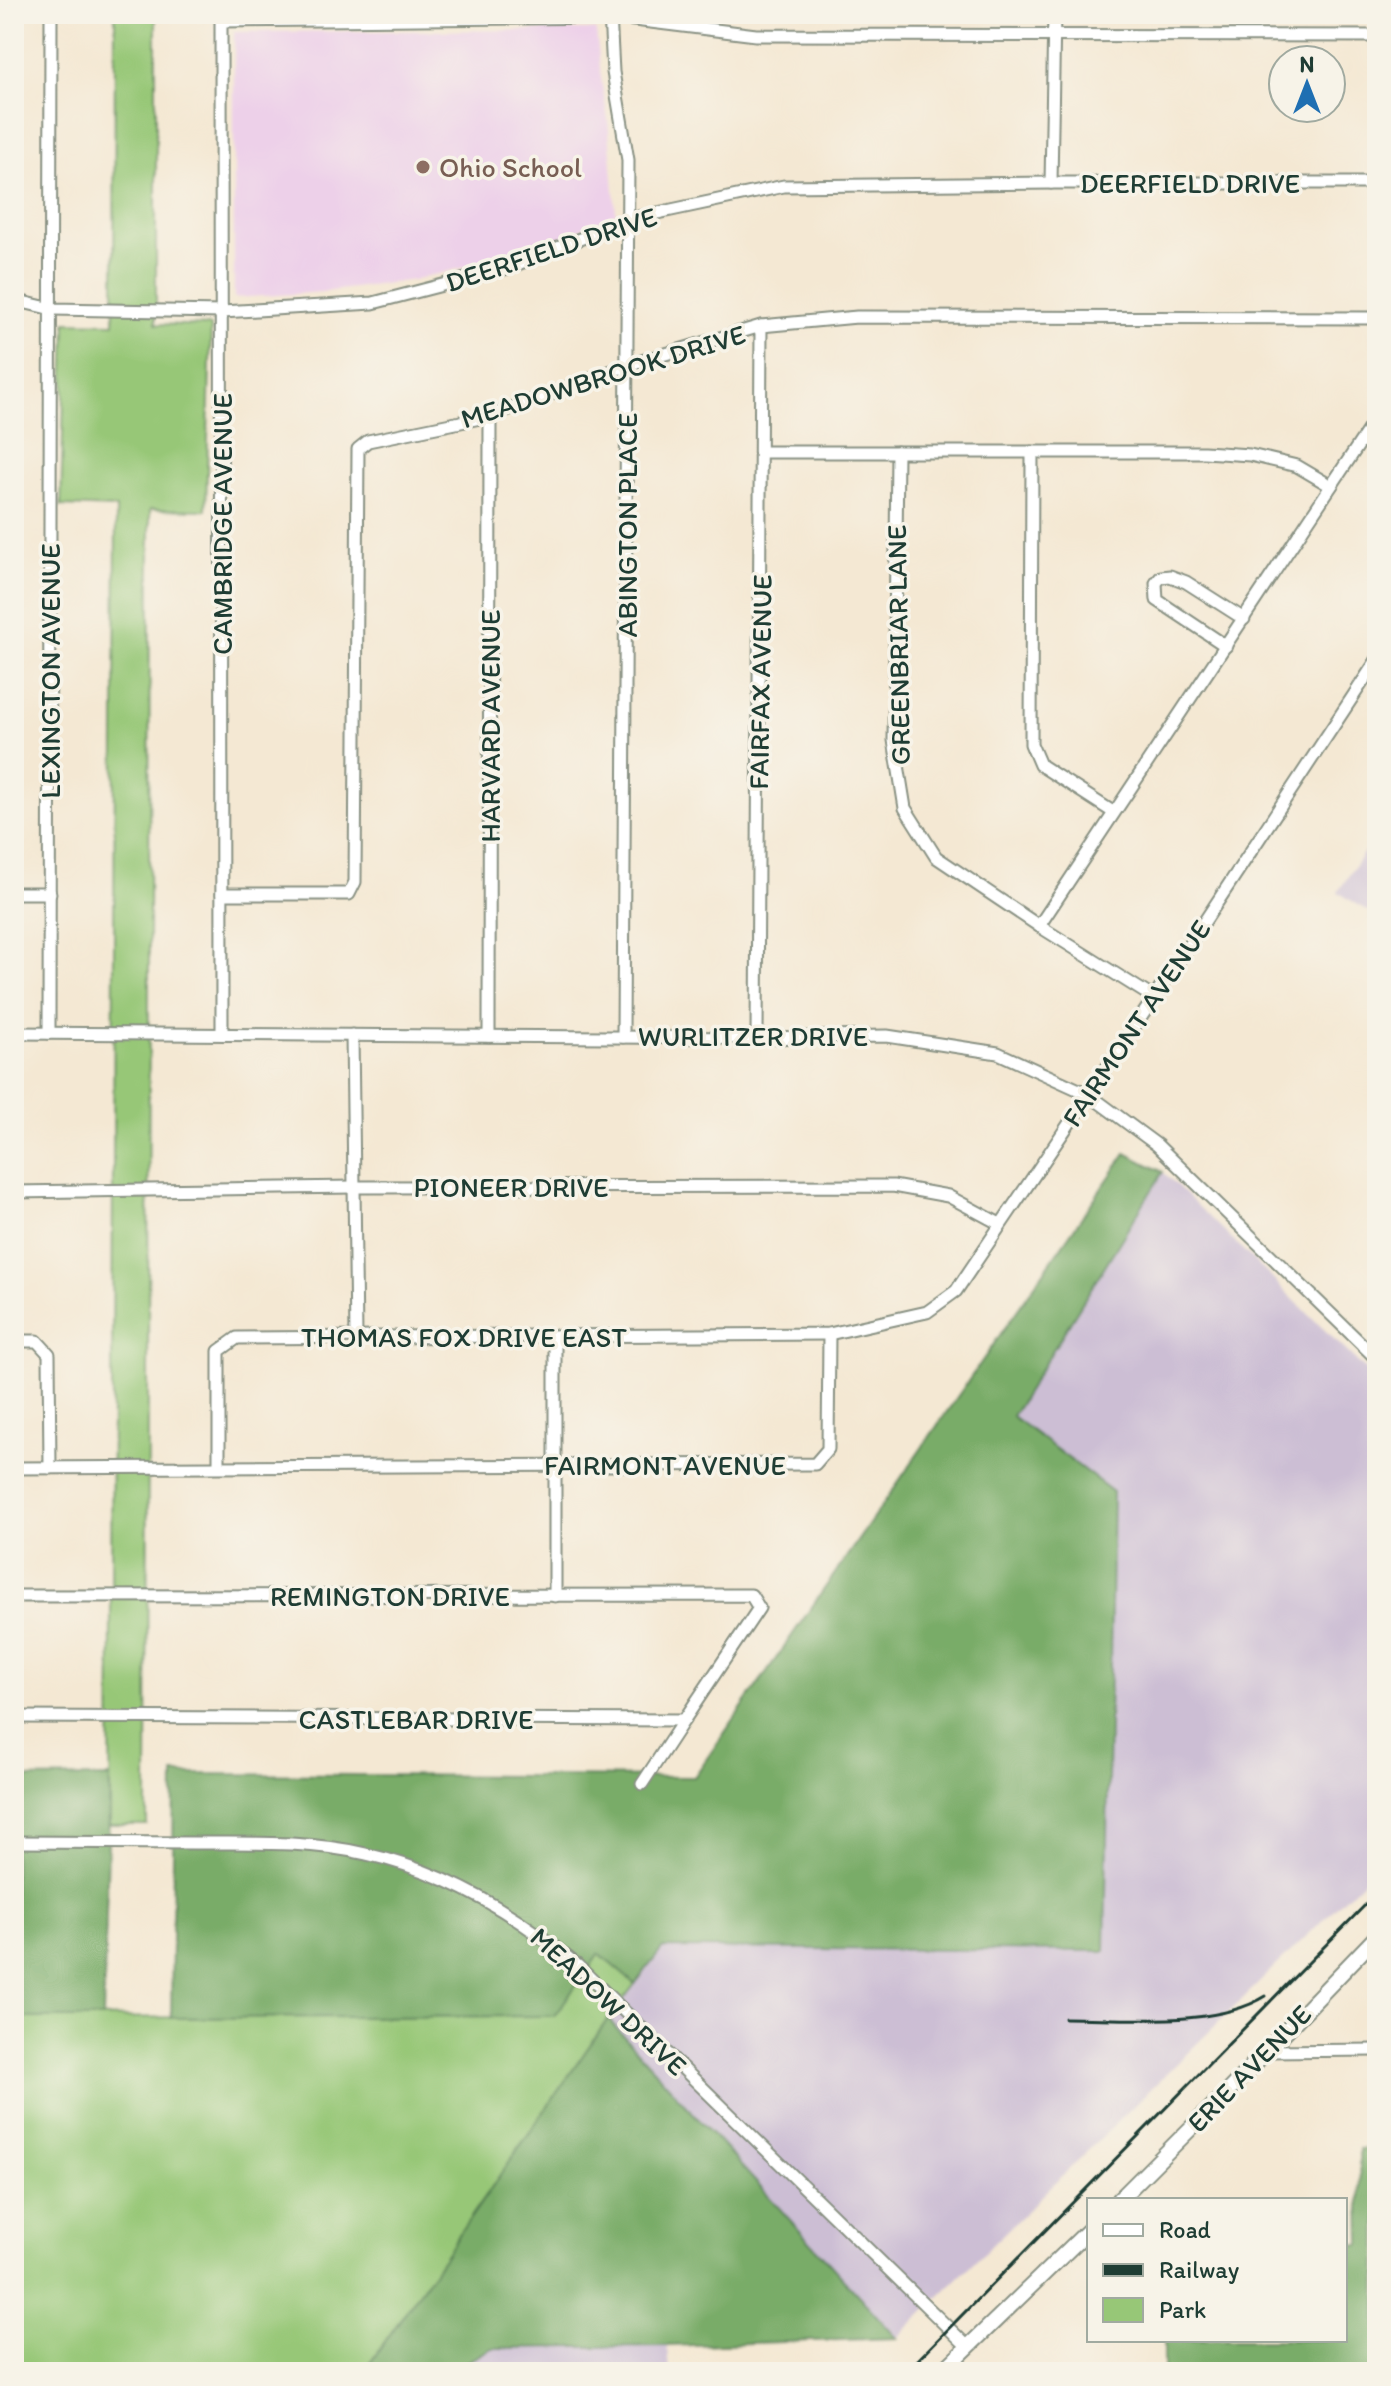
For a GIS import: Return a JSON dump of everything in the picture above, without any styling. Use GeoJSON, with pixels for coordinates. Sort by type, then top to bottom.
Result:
{"type":"FeatureCollection","features":[{"type":"Feature","properties":{"kind":"main road","name":"ERIE AVENUE"},"geometry":{"type":"LineString","coordinates":[[1121,2198],[1377,1936]]}},
{"type":"Feature","properties":{"kind":"main road"},"geometry":{"type":"LineString","coordinates":[[942,2372],[1087,2232]]}},
{"type":"Feature","properties":{"kind":"street","name":"LEXINGTON AVENUE"},"geometry":{"type":"LineString","coordinates":[[49,1033],[51,14]]}},
{"type":"Feature","properties":{"kind":"street"},"geometry":{"type":"LineString","coordinates":[[1051,183],[1054,14]]}},
{"type":"Feature","properties":{"kind":"street"},"geometry":{"type":"LineString","coordinates":[[221,17],[610,16],[756,35],[1377,36]]}},
{"type":"Feature","properties":{"kind":"street","name":"ABINGTON PLACE"},"geometry":{"type":"LineString","coordinates":[[610,16],[613,72],[628,160],[629,219],[623,1037]]}},
{"type":"Feature","properties":{"kind":"street","name":"CAMBRIDGE AVENUE"},"geometry":{"type":"LineString","coordinates":[[221,17],[222,1034]]}},
{"type":"Feature","properties":{"kind":"street","name":"DEERFIELD DRIVE"},"geometry":{"type":"LineString","coordinates":[[14,300],[52,309],[222,312],[373,303],[508,268],[629,219],[784,186],[1377,183]]}},
{"type":"Feature","properties":{"kind":"street","name":"MEADOWBROOK DRIVE"},"geometry":{"type":"LineString","coordinates":[[222,894],[349,894],[355,882],[358,449],[368,441],[490,416],[628,365],[761,326],[857,317],[1377,318]]}},
{"type":"Feature","properties":{"kind":"street","name":"FAIRFAX AVENUE"},"geometry":{"type":"LineString","coordinates":[[757,1038],[761,326]]}},
{"type":"Feature","properties":{"kind":"street","name":"HARVARD AVENUE"},"geometry":{"type":"LineString","coordinates":[[489,1036],[490,416]]}},
{"type":"Feature","properties":{"kind":"street"},"geometry":{"type":"LineString","coordinates":[[1039,926],[1377,417]]}},
{"type":"Feature","properties":{"kind":"street"},"geometry":{"type":"LineString","coordinates":[[762,452],[1204,452],[1250,455],[1297,466],[1331,486]]}},
{"type":"Feature","properties":{"kind":"street","name":"GREENBRIAR LANE"},"geometry":{"type":"LineString","coordinates":[[897,452],[894,740],[905,808],[936,857],[1154,998]]}},
{"type":"Feature","properties":{"kind":"street"},"geometry":{"type":"LineString","coordinates":[[1032,452],[1031,744],[1040,765],[1113,812]]}},
{"type":"Feature","properties":{"kind":"street"},"geometry":{"type":"LineString","coordinates":[[1226,646],[1157,600],[1156,583],[1161,577],[1178,579],[1244,619]]}},
{"type":"Feature","properties":{"kind":"street","name":"FAIRMONT AVENUE"},"geometry":{"type":"LineString","coordinates":[[14,1468],[815,1464],[828,1449],[829,1334],[927,1312],[956,1291],[1377,660]]}},
{"type":"Feature","properties":{"kind":"street"},"geometry":{"type":"LineString","coordinates":[[14,893],[50,893]]}},
{"type":"Feature","properties":{"kind":"street","name":"WURLITZER DRIVE"},"geometry":{"type":"LineString","coordinates":[[14,1033],[757,1038],[887,1036],[998,1053],[1088,1094],[1157,1145],[1377,1359]]}},
{"type":"Feature","properties":{"kind":"street"},"geometry":{"type":"LineString","coordinates":[[352,1035],[356,1337]]}},
{"type":"Feature","properties":{"kind":"street","name":"PIONEER DRIVE"},"geometry":{"type":"LineString","coordinates":[[14,1192],[354,1187],[893,1186],[948,1196],[1000,1224]]}},
{"type":"Feature","properties":{"kind":"street","name":"THOMAS FOX DRIVE EAST"},"geometry":{"type":"LineString","coordinates":[[219,1466],[219,1351],[237,1338],[829,1334]]}},
{"type":"Feature","properties":{"kind":"street"},"geometry":{"type":"LineString","coordinates":[[555,1337],[555,1596]]}},
{"type":"Feature","properties":{"kind":"street"},"geometry":{"type":"LineString","coordinates":[[14,1341],[37,1341],[49,1354],[50,1468]]}},
{"type":"Feature","properties":{"kind":"street","name":"REMINGTON DRIVE"},"geometry":{"type":"LineString","coordinates":[[14,1596],[751,1595],[759,1608],[684,1720]]}},
{"type":"Feature","properties":{"kind":"street","name":"CASTLEBAR DRIVE"},"geometry":{"type":"LineString","coordinates":[[14,1717],[684,1720]]}},
{"type":"Feature","properties":{"kind":"street"},"geometry":{"type":"LineString","coordinates":[[642,1784],[684,1720]]}},
{"type":"Feature","properties":{"kind":"street","name":"MEADOW DRIVE"},"geometry":{"type":"LineString","coordinates":[[14,1842],[239,1843],[325,1847],[395,1862],[464,1888],[523,1922],[578,1966],[968,2347]]}},
{"type":"Feature","properties":{"kind":"street"},"geometry":{"type":"LineString","coordinates":[[1267,2051],[1377,2050]]}},
{"type":"Feature","properties":{"kind":"shaded area","name":"Ohio School"},"geometry":{"type":"Polygon","coordinates":[[[596,30],[616,213],[532,250],[414,280],[323,292],[234,298],[234,32],[596,30]]]}},
{"type":"Feature","properties":{"kind":"shaded area"},"geometry":{"type":"Polygon","coordinates":[[[1377,832],[1377,917],[1338,892],[1377,832]]]}},
{"type":"Feature","properties":{"kind":"shaded area"},"geometry":{"type":"Polygon","coordinates":[[[1163,1172],[1377,1381],[1377,1867],[897,2338],[608,2019],[663,1948],[1105,1951],[1012,1417],[1163,1172]]]}},
{"type":"Feature","properties":{"kind":"shaded area"},"geometry":{"type":"Polygon","coordinates":[[[667,2346],[669,2372],[417,2372],[453,2369],[492,2348],[667,2346]]]}},
{"type":"Feature","properties":{"kind":"green space"},"geometry":{"type":"Polygon","coordinates":[[[115,14],[156,14],[156,324],[211,326],[206,510],[150,509],[147,1825],[110,1825],[116,508],[61,506],[66,322],[114,323],[115,14]]]}},
{"type":"Feature","properties":{"kind":"green space"},"geometry":{"type":"Polygon","coordinates":[[[1126,1153],[1163,1172],[1012,1416],[1113,1492],[1105,1951],[663,1948],[635,1984],[599,1954],[554,2016],[171,2018],[174,1774],[694,1777],[1126,1153]]]}},
{"type":"Feature","properties":{"kind":"green space"},"geometry":{"type":"Polygon","coordinates":[[[110,1777],[103,2018],[14,2018],[14,1778],[110,1777]]]}},
{"type":"Feature","properties":{"kind":"green space"},"geometry":{"type":"Polygon","coordinates":[[[599,1954],[635,1984],[364,2372],[14,2372],[14,2018],[553,2016],[599,1954]]]}},
{"type":"Feature","properties":{"kind":"green space"},"geometry":{"type":"Polygon","coordinates":[[[608,2019],[897,2338],[492,2348],[453,2369],[364,2372],[608,2019]]]}},
{"type":"Feature","properties":{"kind":"green space"},"geometry":{"type":"Polygon","coordinates":[[[1377,2148],[1377,2372],[1164,2372],[1164,2342],[1347,2342],[1347,2245],[1361,2244],[1359,2149],[1377,2148]]]}},
{"type":"Feature","properties":{"kind":"railway"},"geometry":{"type":"LineString","coordinates":[[906,2372],[1377,1893]]}},
{"type":"Feature","properties":{"kind":"railway"},"geometry":{"type":"LineString","coordinates":[[1065,2018],[1196,2017],[1222,2013],[1266,1996]]}},
{"type":"Feature","properties":{"kind":"place","name":"Ohio School"},"geometry":{"type":"Point","coordinates":[423,167]}}]}
